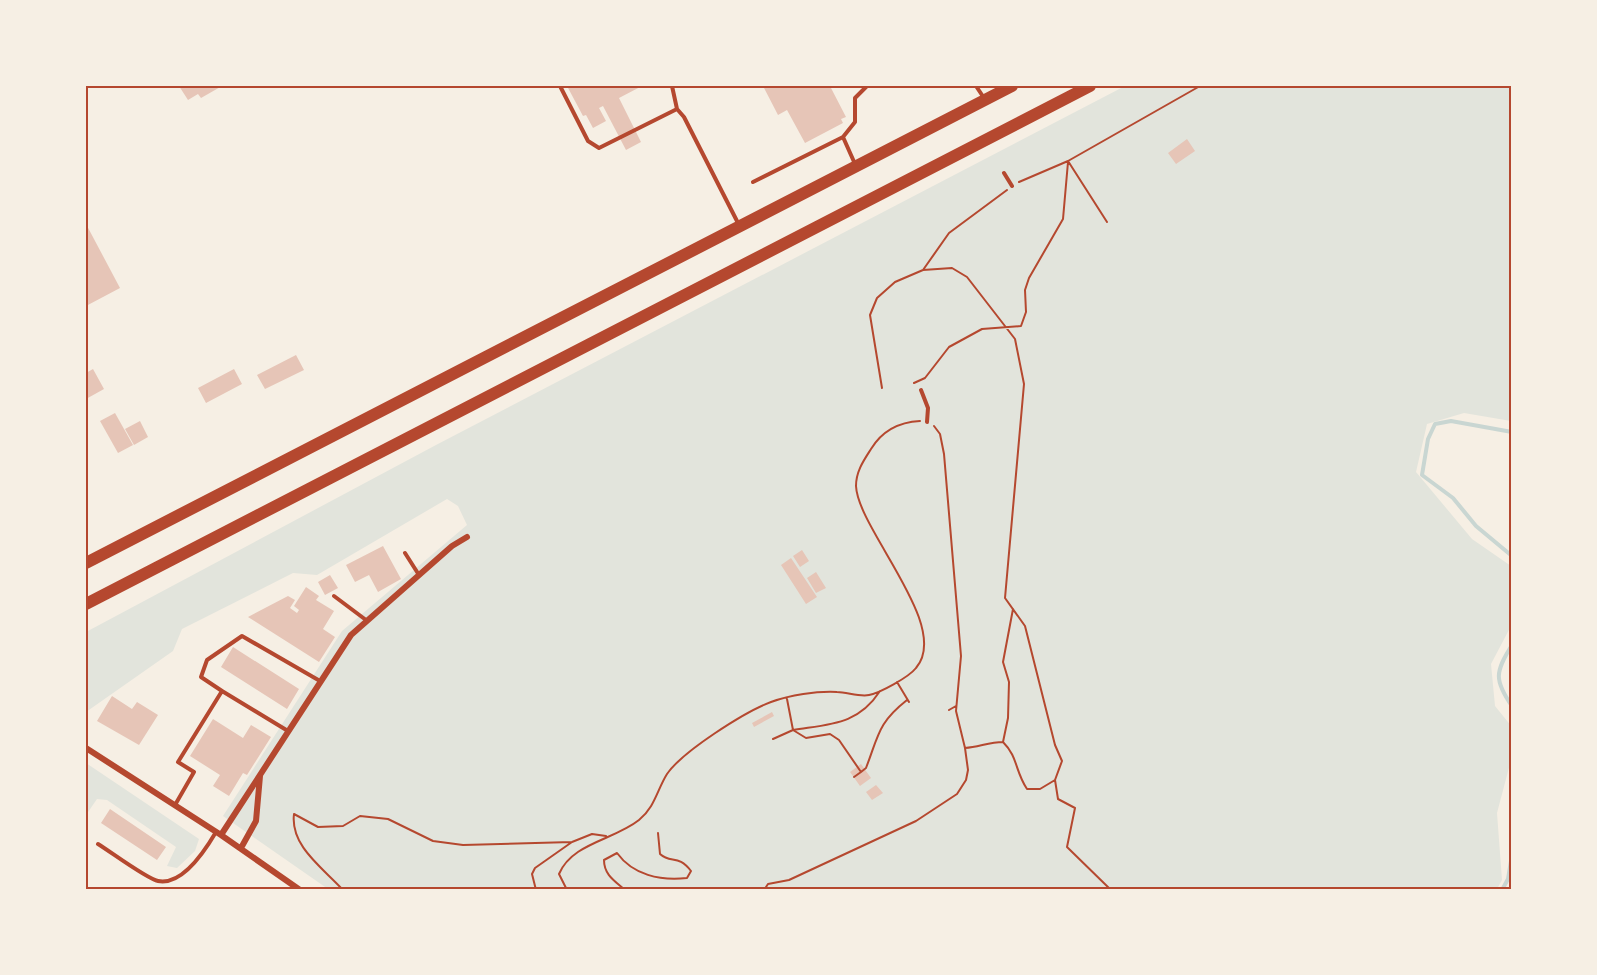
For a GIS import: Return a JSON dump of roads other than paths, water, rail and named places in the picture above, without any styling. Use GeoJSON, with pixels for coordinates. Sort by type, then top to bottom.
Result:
{"type":"FeatureCollection","features":[{"type":"Feature","properties":{"kind":"highway"},"geometry":{"type":"LineString","coordinates":[[86,563],[1012,86]]}},
{"type":"Feature","properties":{"kind":"highway"},"geometry":{"type":"LineString","coordinates":[[86,604],[1090,86]]}},
{"type":"Feature","properties":{"kind":"street"},"geometry":{"type":"LineString","coordinates":[[219,833],[289,732],[351,634],[467,537]]}},
{"type":"Feature","properties":{"kind":"street"},"geometry":{"type":"LineString","coordinates":[[86,748],[219,833],[300,890]]}},
{"type":"Feature","properties":{"kind":"street"},"geometry":{"type":"LineString","coordinates":[[241,848],[256,821],[260,775]]}},
{"type":"Feature","properties":{"kind":"lane"},"geometry":{"type":"LineString","coordinates":[[560,86],[588,141],[599,148],[677,109]]}},
{"type":"Feature","properties":{"kind":"lane"},"geometry":{"type":"LineString","coordinates":[[672,86],[677,109],[684,117],[739,225]]}},
{"type":"Feature","properties":{"kind":"lane"},"geometry":{"type":"LineString","coordinates":[[753,182],[843,136],[855,122],[855,98],[867,86]]}},
{"type":"Feature","properties":{"kind":"lane"},"geometry":{"type":"LineString","coordinates":[[976,86],[985,100]]}},
{"type":"Feature","properties":{"kind":"lane"},"geometry":{"type":"LineString","coordinates":[[843,136],[855,165]]}},
{"type":"Feature","properties":{"kind":"lane"},"geometry":{"type":"LineString","coordinates":[[1004,173],[1012,186]]}},
{"type":"Feature","properties":{"kind":"lane"},"geometry":{"type":"LineString","coordinates":[[921,390],[928,408],[927,422]]}},
{"type":"Feature","properties":{"kind":"lane"},"geometry":{"type":"LineString","coordinates":[[405,553],[419,575]]}},
{"type":"Feature","properties":{"kind":"lane"},"geometry":{"type":"LineString","coordinates":[[334,596],[366,620]]}},
{"type":"Feature","properties":{"kind":"lane"},"geometry":{"type":"LineString","coordinates":[[289,732],[201,676],[207,660],[242,636],[320,681]]}},
{"type":"Feature","properties":{"kind":"lane"},"geometry":{"type":"LineString","coordinates":[[174,805],[194,772],[178,762],[222,691]]}},
{"type":"Feature","properties":{"kind":"lane"},"geometry":{"type":"LineString","coordinates":[[98,844],[159,881],[172,879],[197,863],[219,833]]}},
{"type":"Feature","properties":{"kind":"waterway"},"geometry":{"type":"LineString","coordinates":[[1512,432],[1451,421],[1435,424],[1428,439],[1422,475],[1453,498],[1476,526],[1512,556]]}},
{"type":"Feature","properties":{"kind":"waterway"},"geometry":{"type":"LineString","coordinates":[[1512,645],[1502,662],[1499,676],[1502,689],[1512,706]]}},
{"type":"Feature","properties":{"kind":"waterway"},"geometry":{"type":"LineString","coordinates":[[1502,890],[1508,879],[1512,855]]}}]}
